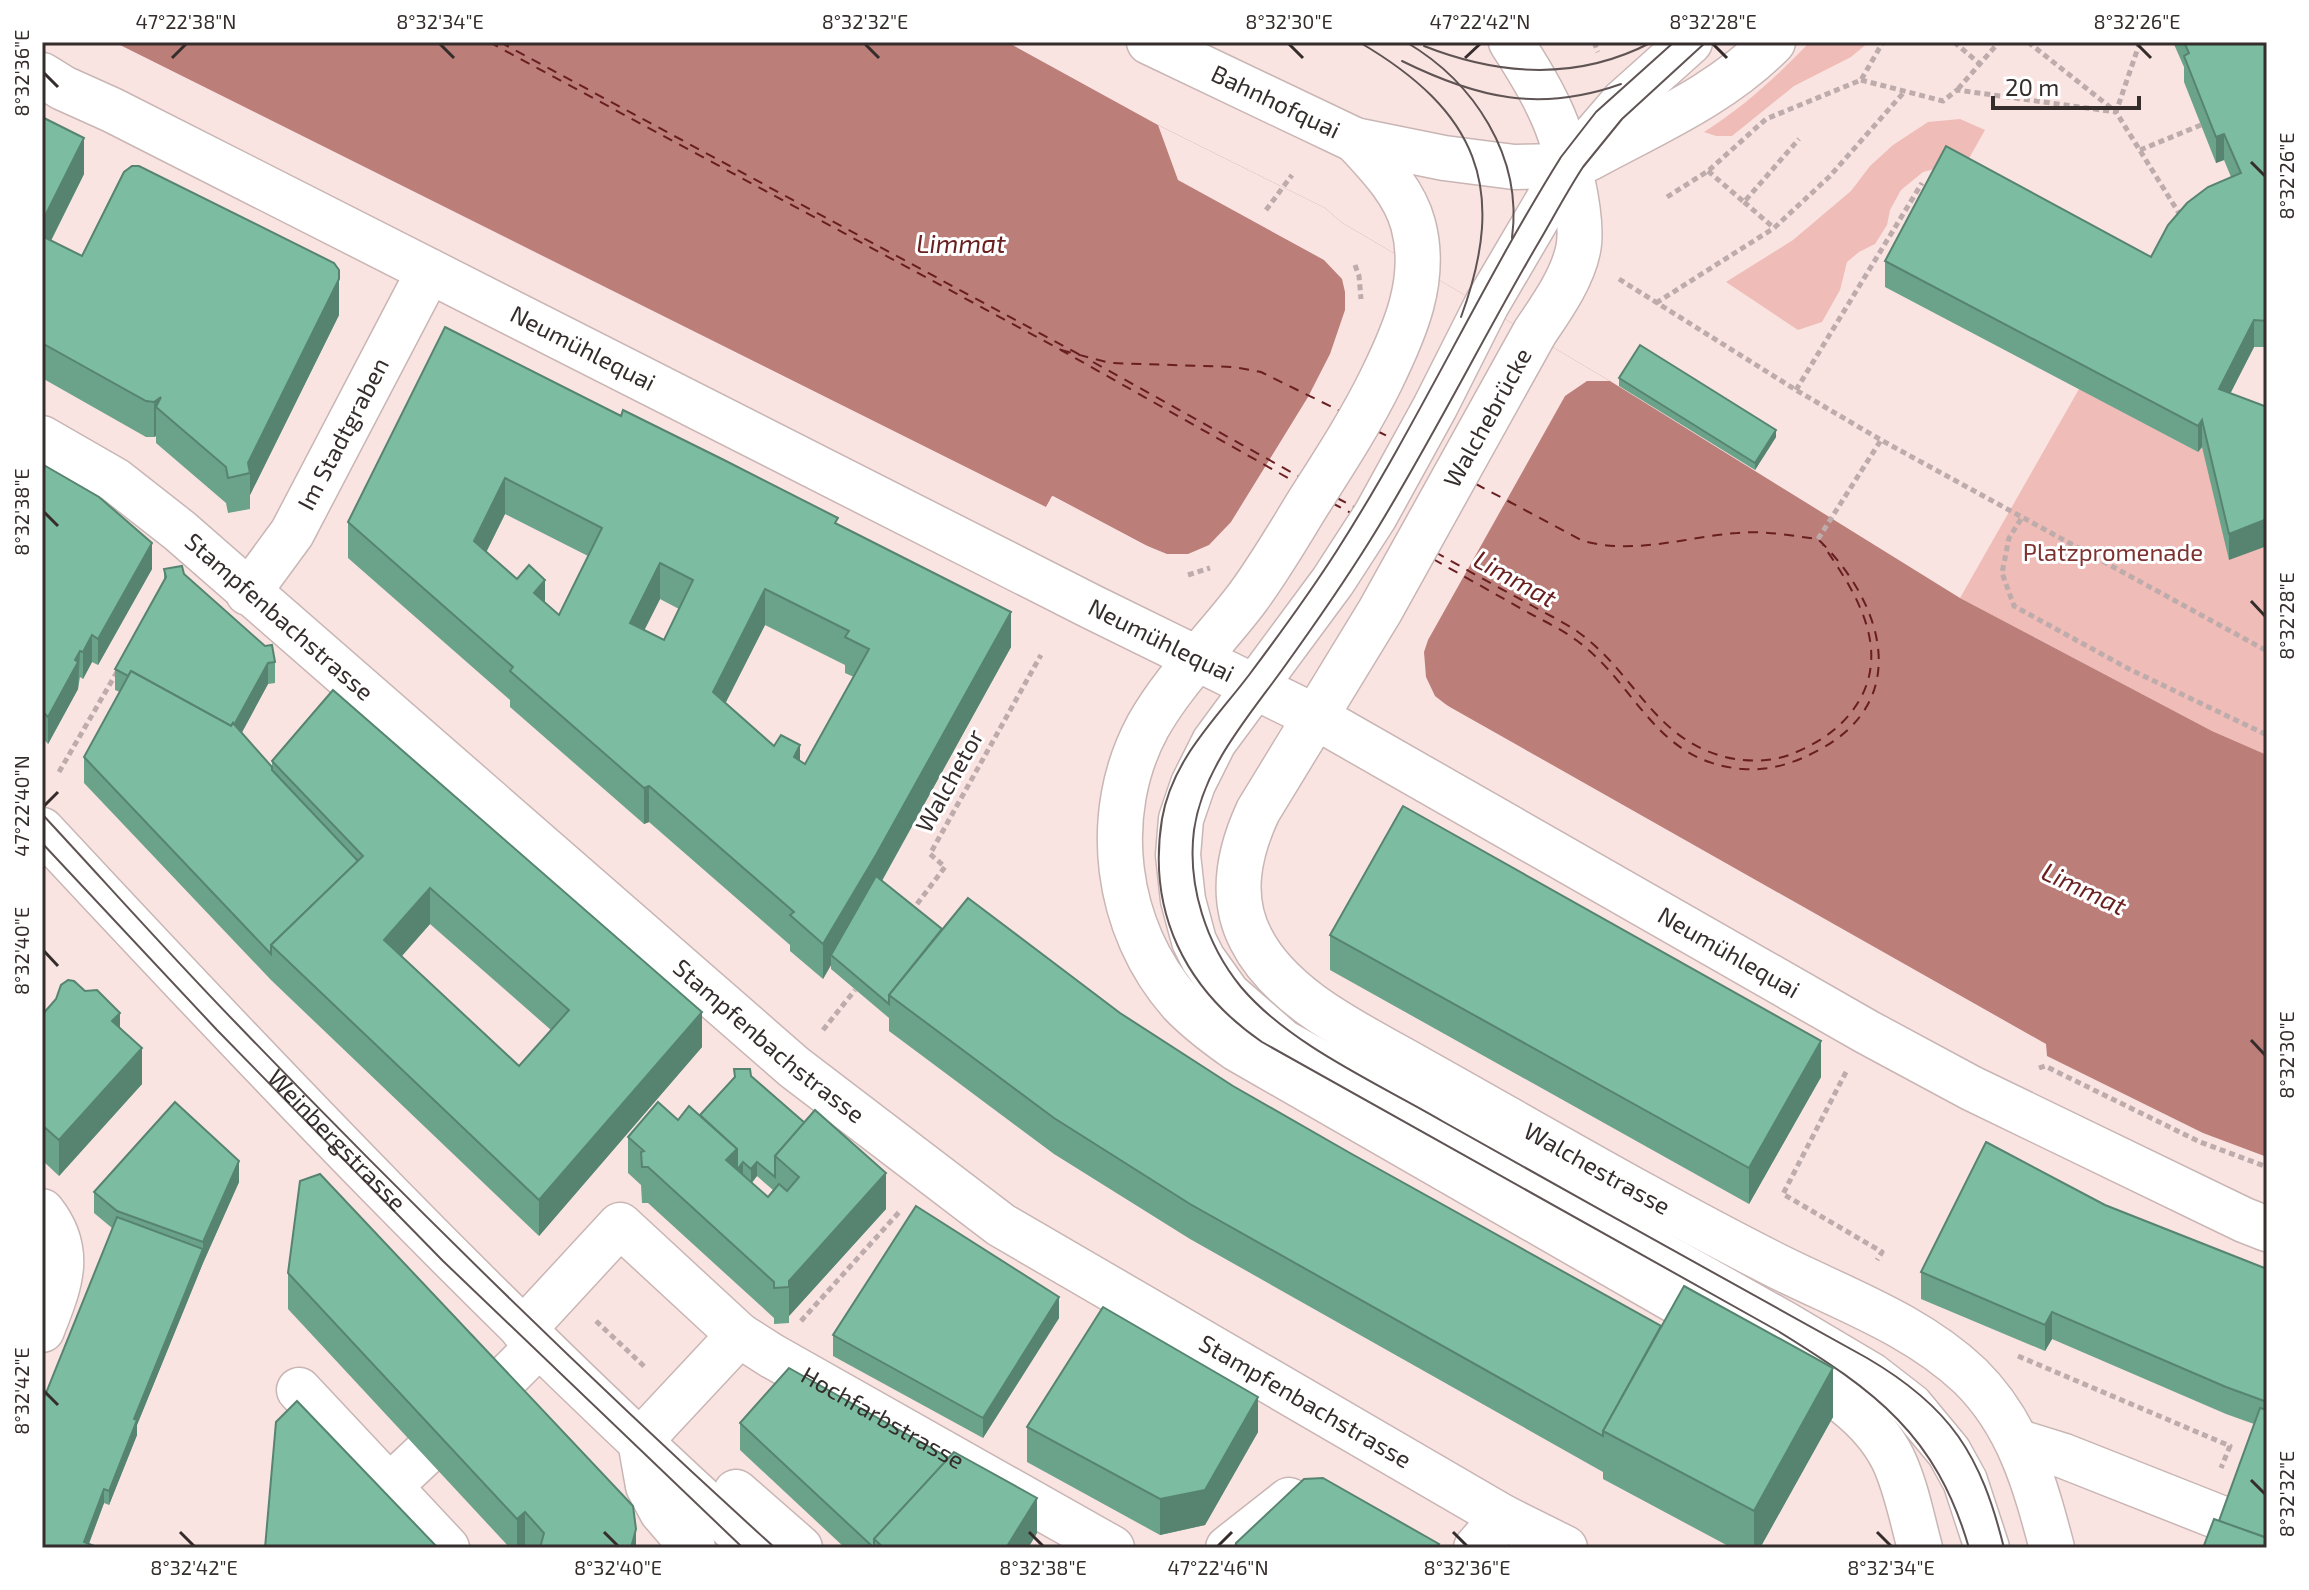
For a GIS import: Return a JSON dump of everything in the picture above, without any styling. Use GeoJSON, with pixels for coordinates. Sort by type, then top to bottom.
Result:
{"type":"FeatureCollection","features":[{"type":"Feature","properties":{"kind":"street","name":"Bahnhofquai"},"geometry":{"type":"LineString","coordinates":[[1150,42],[1355,140],[1444,158],[1514,167],[1568,166],[1690,105],[1757,58],[1773,42]]}},
{"type":"Feature","properties":{"kind":"street"},"geometry":{"type":"LineString","coordinates":[[1511,42],[1553,115],[1568,166]]}},
{"type":"Feature","properties":{"kind":"street","name":"Walchestrasse"},"geometry":{"type":"LineString","coordinates":[[1262,1061],[1228,994],[1203,959],[1187,919],[1179,879],[1179,836],[1193,784],[1214,742],[1333,581],[1375,516],[1487,304],[1568,166],[1623,102],[1629,56],[1690,42]]}},
{"type":"Feature","properties":{"kind":"street"},"geometry":{"type":"LineString","coordinates":[[1629,56],[1690,105]]}},
{"type":"Feature","properties":{"kind":"street","name":"Neumühlequai"},"geometry":{"type":"LineString","coordinates":[[42,75],[1314,716],[1867,1032],[1985,1095],[2267,1229]]}},
{"type":"Feature","properties":{"kind":"street","name":"Bahnhofquai"},"geometry":{"type":"LineString","coordinates":[[1248,596],[1354,430],[1392,357],[1413,300],[1419,256],[1405,201],[1355,140]]}},
{"type":"Feature","properties":{"kind":"street","name":"Walchebrücke"},"geometry":{"type":"LineString","coordinates":[[1351,658],[1535,332],[1554,304],[1577,254],[1580,238],[1578,213],[1568,166]]}},
{"type":"Feature","properties":{"kind":"street","name":"Im Stadtgraben"},"geometry":{"type":"LineString","coordinates":[[248,593],[292,533],[429,271]]}},
{"type":"Feature","properties":{"kind":"street","name":"Stampfenbachstrasse"},"geometry":{"type":"LineString","coordinates":[[42,438],[115,480],[180,531],[794,1067],[1001,1225],[1489,1532],[1565,1548]]}},
{"type":"Feature","properties":{"kind":"street","name":"Walchestrasse"},"geometry":{"type":"LineString","coordinates":[[1248,596],[1156,714],[1135,756],[1119,825],[1120,859],[1136,928],[1158,972],[1195,1017],[1262,1061],[1777,1339],[1871,1375],[1911,1406],[1930,1425],[1949,1452],[1965,1481],[1987,1548]]}},
{"type":"Feature","properties":{"kind":"street","name":"Walchestrasse"},"geometry":{"type":"LineString","coordinates":[[1351,658],[1258,811],[1243,846],[1238,877],[1243,919],[1251,941],[1276,973],[1309,1004],[1491,1109],[1745,1249],[1871,1310],[1935,1347],[1991,1398],[2019,1442],[2032,1474],[2052,1548]]}},
{"type":"Feature","properties":{"kind":"street","name":"Weinbergstrasse"},"geometry":{"type":"LineString","coordinates":[[42,830],[223,1025],[426,1234],[755,1548]]}},
{"type":"Feature","properties":{"kind":"street"},"geometry":{"type":"LineString","coordinates":[[1262,1061],[1309,1004]]}},
{"type":"Feature","properties":{"kind":"street","name":"Walchestrasse"},"geometry":{"type":"LineString","coordinates":[[1262,1061],[1323,1065],[1777,1339],[1827,1390],[1852,1409],[1892,1457],[1920,1548]]}},
{"type":"Feature","properties":{"kind":"street"},"geometry":{"type":"LineString","coordinates":[[42,1211],[58,1238],[62,1252],[59,1284],[42,1330]]}},
{"type":"Feature","properties":{"kind":"street","name":"Hochfarbstrasse"},"geometry":{"type":"LineString","coordinates":[[531,1337],[620,1225],[739,1335],[1112,1548]]}},
{"type":"Feature","properties":{"kind":"street"},"geometry":{"type":"LineString","coordinates":[[1777,1339],[1809,1281]]}},
{"type":"Feature","properties":{"kind":"street"},"geometry":{"type":"LineString","coordinates":[[693,1548],[662,1512],[648,1486],[640,1441],[739,1335]]}},
{"type":"Feature","properties":{"kind":"street"},"geometry":{"type":"LineString","coordinates":[[491,1393],[531,1337]]}},
{"type":"Feature","properties":{"kind":"street"},"geometry":{"type":"LineString","coordinates":[[299,1390],[447,1548]]}},
{"type":"Feature","properties":{"kind":"street","name":"Weinbergstrasse"},"geometry":{"type":"LineString","coordinates":[[640,1441],[706,1465],[800,1548]]}},
{"type":"Feature","properties":{"kind":"street"},"geometry":{"type":"LineString","coordinates":[[2019,1442],[2064,1456],[2216,1516]]}},
{"type":"Feature","properties":{"kind":"street"},"geometry":{"type":"LineString","coordinates":[[390,1486],[423,1455]]}},
{"type":"Feature","properties":{"kind":"street"},"geometry":{"type":"LineString","coordinates":[[1228,1548],[1298,1492],[1320,1484],[1330,1487]]}},
{"type":"Feature","properties":{"kind":"path"},"geometry":{"type":"LineString","coordinates":[[1594,42],[1629,56]]}},
{"type":"Feature","properties":{"kind":"path"},"geometry":{"type":"LineString","coordinates":[[1861,80],[1883,42]]}},
{"type":"Feature","properties":{"kind":"path"},"geometry":{"type":"LineString","coordinates":[[1954,42],[1980,64]]}},
{"type":"Feature","properties":{"kind":"path"},"geometry":{"type":"LineString","coordinates":[[1667,197],[1708,171],[1766,119],[1861,80],[1943,101],[1957,90],[1999,42]]}},
{"type":"Feature","properties":{"kind":"path"},"geometry":{"type":"LineString","coordinates":[[2028,42],[2116,112],[2184,222]]}},
{"type":"Feature","properties":{"kind":"path"},"geometry":{"type":"LineString","coordinates":[[2116,112],[2140,42]]}},
{"type":"Feature","properties":{"kind":"path"},"geometry":{"type":"LineString","coordinates":[[1957,90],[2116,112]]}},
{"type":"Feature","properties":{"kind":"path"},"geometry":{"type":"LineString","coordinates":[[1656,303],[1774,228],[1829,177],[1905,91]]}},
{"type":"Feature","properties":{"kind":"path"},"geometry":{"type":"LineString","coordinates":[[2140,150],[2201,125]]}},
{"type":"Feature","properties":{"kind":"path"},"geometry":{"type":"LineString","coordinates":[[1744,202],[1799,139]]}},
{"type":"Feature","properties":{"kind":"path"},"geometry":{"type":"LineString","coordinates":[[1708,171],[1774,228]]}},
{"type":"Feature","properties":{"kind":"path"},"geometry":{"type":"LineString","coordinates":[[1266,210],[1292,175]]}},
{"type":"Feature","properties":{"kind":"path"},"geometry":{"type":"LineString","coordinates":[[1796,390],[1922,183]]}},
{"type":"Feature","properties":{"kind":"path"},"geometry":{"type":"LineString","coordinates":[[1355,265],[1359,276]]}},
{"type":"Feature","properties":{"kind":"path"},"geometry":{"type":"LineString","coordinates":[[1619,279],[1881,440],[2267,651]]}},
{"type":"Feature","properties":{"kind":"path"},"geometry":{"type":"LineString","coordinates":[[1818,539],[1881,440]]}},
{"type":"Feature","properties":{"kind":"path"},"geometry":{"type":"LineString","coordinates":[[2021,519],[2009,538],[2002,573],[2014,606],[2129,669],[2267,735]]}},
{"type":"Feature","properties":{"kind":"path","name":"Walchetor"},"geometry":{"type":"LineString","coordinates":[[908,916],[945,867],[930,854],[1041,655]]}},
{"type":"Feature","properties":{"kind":"path"},"geometry":{"type":"LineString","coordinates":[[59,772],[121,666]]}},
{"type":"Feature","properties":{"kind":"path"},"geometry":{"type":"LineString","coordinates":[[818,1036],[855,990]]}},
{"type":"Feature","properties":{"kind":"path"},"geometry":{"type":"LineString","coordinates":[[1867,1032],[1783,1194],[1882,1252]]}},
{"type":"Feature","properties":{"kind":"path"},"geometry":{"type":"LineString","coordinates":[[2045,1066],[2200,1142],[2267,1167]]}},
{"type":"Feature","properties":{"kind":"path"},"geometry":{"type":"LineString","coordinates":[[792,1330],[905,1206]]}},
{"type":"Feature","properties":{"kind":"path"},"geometry":{"type":"LineString","coordinates":[[594,1319],[655,1376]]}},
{"type":"Feature","properties":{"kind":"path"},"geometry":{"type":"LineString","coordinates":[[2011,1353],[2230,1446],[2216,1516]]}},
{"type":"Feature","properties":{"kind":"green space"},"geometry":{"type":"Polygon","coordinates":[[[1810,42],[1869,42],[1851,57],[1794,86],[1732,136],[1704,132],[1760,90],[1810,42]]]}},
{"type":"Feature","properties":{"kind":"green space"},"geometry":{"type":"Polygon","coordinates":[[[1960,119],[1985,130],[1968,160],[1923,172],[1901,190],[1890,210],[1887,225],[1875,244],[1847,262],[1840,290],[1822,322],[1798,330],[1726,282],[1793,240],[1851,191],[1870,166],[1893,145],[1928,122],[1960,119]]]}},
{"type":"Feature","properties":{"kind":"green space","name":"Platzpromenade"},"geometry":{"type":"Polygon","coordinates":[[[2079,389],[2198,452],[2202,447],[2267,546],[2267,755],[2212,731],[1960,598],[2079,389]]]}},
{"type":"Feature","properties":{"kind":"water","name":"Limmat"},"geometry":{"type":"Polygon","coordinates":[[[114,42],[1007,42],[1158,125],[1325,208],[1341,222],[1610,381],[1960,598],[2212,731],[2267,755],[2267,1157],[2203,1133],[2047,1056],[2046,1044],[1441,702],[1053,496],[1046,507],[114,42]]]}},
{"type":"Feature","properties":{"kind":"pier"},"geometry":{"type":"Polygon","coordinates":[[[1158,125],[1325,208],[1341,222],[1610,381],[1587,381],[1565,396],[1428,640],[1424,652],[1426,677],[1435,696],[1458,714],[1456,718],[1054,501],[1049,510],[1046,507],[1052,496],[1167,554],[1188,554],[1209,545],[1231,522],[1308,397],[1330,354],[1345,310],[1342,279],[1324,260],[1178,180],[1158,125]]]}},
{"type":"Feature","properties":{"kind":"building"},"geometry":{"type":"Polygon","coordinates":[[[2184,42],[2267,42],[2267,321],[2254,320],[2219,389],[2267,407],[2267,519],[2229,534],[2202,420],[2198,426],[1885,261],[1946,146],[2151,257],[2168,225],[2187,203],[2208,187],[2241,173],[2224,134],[2216,137],[2184,56],[2189,53],[2184,42]]]}},
{"type":"Feature","properties":{"kind":"building"},"geometry":{"type":"Polygon","coordinates":[[[42,117],[84,138],[42,222],[42,117]]]}},
{"type":"Feature","properties":{"kind":"building"},"geometry":{"type":"Polygon","coordinates":[[[132,166],[139,166],[334,263],[339,270],[339,279],[248,463],[250,473],[228,478],[226,467],[156,407],[161,397],[154,402],[146,401],[42,343],[42,238],[82,256],[124,172],[132,166]]]}},
{"type":"Feature","properties":{"kind":"building"},"geometry":{"type":"Polygon","coordinates":[[[445,327],[621,416],[623,410],[724,460],[838,518],[835,523],[1011,612],[823,944],[790,915],[794,912],[649,786],[644,788],[510,671],[513,667],[348,522],[445,327]],[[505,478],[474,541],[517,579],[529,565],[545,580],[534,593],[559,615],[602,528],[505,478]],[[660,563],[630,623],[664,640],[693,580],[660,563]],[[765,589],[713,692],[774,746],[781,735],[800,745],[794,757],[805,764],[869,649],[845,637],[849,631],[765,589]]]}},
{"type":"Feature","properties":{"kind":"building"},"geometry":{"type":"Polygon","coordinates":[[[1640,345],[1776,430],[1755,463],[1619,378],[1640,345]]]}},
{"type":"Feature","properties":{"kind":"building"},"geometry":{"type":"Polygon","coordinates":[[[42,464],[99,497],[152,543],[98,639],[92,635],[83,652],[80,651],[75,660],[78,662],[48,717],[42,711],[42,464]]]}},
{"type":"Feature","properties":{"kind":"building"},"geometry":{"type":"Polygon","coordinates":[[[182,566],[184,574],[265,646],[272,645],[275,662],[268,663],[231,726],[131,671],[128,676],[115,669],[166,577],[164,569],[182,566]]]}},
{"type":"Feature","properties":{"kind":"building"},"geometry":{"type":"Polygon","coordinates":[[[131,671],[231,726],[233,723],[272,770],[358,861],[271,945],[271,954],[84,757],[131,671]]]}},
{"type":"Feature","properties":{"kind":"building"},"geometry":{"type":"Polygon","coordinates":[[[333,690],[702,1012],[539,1200],[271,945],[363,856],[272,761],[333,690]],[[430,888],[384,940],[519,1066],[569,1010],[430,888]]]}},
{"type":"Feature","properties":{"kind":"building"},"geometry":{"type":"Polygon","coordinates":[[[1403,806],[1821,1041],[1749,1168],[1330,935],[1403,806]]]}},
{"type":"Feature","properties":{"kind":"building"},"geometry":{"type":"Polygon","coordinates":[[[876,876],[942,929],[889,995],[889,1004],[831,955],[876,876]]]}},
{"type":"Feature","properties":{"kind":"building"},"geometry":{"type":"Polygon","coordinates":[[[968,898],[1120,1013],[1233,1086],[1661,1326],[1603,1436],[1190,1204],[1054,1118],[889,995],[968,898]]]}},
{"type":"Feature","properties":{"kind":"building"},"geometry":{"type":"Polygon","coordinates":[[[68,980],[74,981],[85,991],[97,990],[120,1013],[112,1021],[142,1048],[59,1140],[42,1125],[42,1015],[56,999],[61,985],[68,980]]]}},
{"type":"Feature","properties":{"kind":"building"},"geometry":{"type":"Polygon","coordinates":[[[734,1069],[750,1069],[751,1076],[805,1123],[775,1156],[775,1177],[757,1162],[751,1169],[743,1162],[737,1170],[737,1149],[700,1115],[735,1077],[734,1069]]]}},
{"type":"Feature","properties":{"kind":"building"},"geometry":{"type":"Polygon","coordinates":[[[175,1102],[239,1161],[203,1242],[117,1211],[94,1192],[175,1102]]]}},
{"type":"Feature","properties":{"kind":"building"},"geometry":{"type":"Polygon","coordinates":[[[658,1102],[678,1120],[689,1106],[737,1149],[726,1160],[768,1197],[779,1184],[787,1191],[799,1177],[775,1156],[815,1110],[886,1173],[789,1281],[789,1287],[774,1288],[774,1282],[648,1167],[642,1167],[641,1152],[644,1151],[628,1137],[658,1102]]]}},
{"type":"Feature","properties":{"kind":"building"},"geometry":{"type":"Polygon","coordinates":[[[1986,1142],[2105,1205],[2267,1269],[2267,1402],[2052,1312],[2045,1325],[1921,1272],[1986,1142]]]}},
{"type":"Feature","properties":{"kind":"building"},"geometry":{"type":"Polygon","coordinates":[[[320,1174],[633,1506],[636,1529],[631,1548],[540,1548],[544,1533],[525,1512],[517,1519],[288,1273],[300,1181],[320,1174]]]}},
{"type":"Feature","properties":{"kind":"building"},"geometry":{"type":"Polygon","coordinates":[[[916,1206],[1059,1297],[983,1418],[833,1335],[916,1206]]]}},
{"type":"Feature","properties":{"kind":"building"},"geometry":{"type":"Polygon","coordinates":[[[117,1217],[203,1249],[134,1419],[137,1420],[109,1491],[104,1489],[84,1542],[99,1548],[42,1548],[42,1403],[117,1217]]]}},
{"type":"Feature","properties":{"kind":"building"},"geometry":{"type":"Polygon","coordinates":[[[1684,1286],[1833,1368],[1754,1511],[1603,1431],[1684,1286]]]}},
{"type":"Feature","properties":{"kind":"building"},"geometry":{"type":"Polygon","coordinates":[[[1103,1307],[1258,1397],[1205,1490],[1160,1499],[1027,1427],[1103,1307]]]}},
{"type":"Feature","properties":{"kind":"building"},"geometry":{"type":"Polygon","coordinates":[[[789,1368],[949,1458],[874,1539],[874,1548],[740,1423],[789,1368]]]}},
{"type":"Feature","properties":{"kind":"building"},"geometry":{"type":"Polygon","coordinates":[[[297,1401],[438,1548],[265,1548],[276,1422],[297,1401]]]}},
{"type":"Feature","properties":{"kind":"building"},"geometry":{"type":"Polygon","coordinates":[[[2260,1408],[2267,1410],[2267,1538],[2219,1521],[2260,1408]]]}},
{"type":"Feature","properties":{"kind":"building"},"geometry":{"type":"Polygon","coordinates":[[[954,1452],[1037,1498],[1006,1548],[884,1548],[874,1539],[954,1452]]]}},
{"type":"Feature","properties":{"kind":"building"},"geometry":{"type":"Polygon","coordinates":[[[1323,1478],[1439,1544],[1436,1548],[1235,1548],[1236,1543],[1304,1479],[1323,1478]]]}},
{"type":"Feature","properties":{"kind":"building"},"geometry":{"type":"Polygon","coordinates":[[[2214,1519],[2267,1538],[2267,1548],[2203,1548],[2214,1519]]]}},
{"type":"Feature","properties":{"kind":"ferry route"},"geometry":{"type":"LineString","coordinates":[[489,42],[1061,350],[1295,482]]}},
{"type":"Feature","properties":{"kind":"ferry route"},"geometry":{"type":"LineString","coordinates":[[500,42],[1084,357]]}},
{"type":"Feature","properties":{"kind":"ferry route"},"geometry":{"type":"LineString","coordinates":[[1061,350],[1110,363],[1234,367],[1261,372],[1340,411]]}},
{"type":"Feature","properties":{"kind":"ferry route"},"geometry":{"type":"LineString","coordinates":[[1093,362],[1300,477]]}},
{"type":"Feature","properties":{"kind":"ferry route"},"geometry":{"type":"LineString","coordinates":[[1377,431],[1393,439]]}},
{"type":"Feature","properties":{"kind":"ferry route"},"geometry":{"type":"LineString","coordinates":[[1433,559],[1576,640],[1616,678],[1667,737],[1688,752],[1713,763],[1753,769],[1801,759],[1849,729],[1868,704],[1877,677],[1878,649],[1871,620],[1859,591],[1818,539],[1747,532],[1641,546],[1602,545],[1583,541],[1476,484]]}},
{"type":"Feature","properties":{"kind":"ferry route"},"geometry":{"type":"LineString","coordinates":[[1337,498],[1356,508]]}},
{"type":"Feature","properties":{"kind":"ferry route"},"geometry":{"type":"LineString","coordinates":[[1332,503],[1351,513]]}},
{"type":"Feature","properties":{"kind":"ferry route"},"geometry":{"type":"LineString","coordinates":[[1435,552],[1578,632],[1598,649],[1666,724],[1685,739],[1708,751],[1735,759],[1757,761],[1787,756],[1831,732],[1853,710],[1868,680],[1870,639],[1865,619],[1823,545]]}},
{"type":"Feature","properties":{"kind":"tram line"},"geometry":{"type":"LineString","coordinates":[[1359,42],[1399,68],[1431,96],[1456,125],[1472,157],[1481,191],[1482,229],[1475,271],[1461,317]]}},
{"type":"Feature","properties":{"kind":"tram line"},"geometry":{"type":"LineString","coordinates":[[1406,42],[1453,78],[1489,124],[1510,178],[1512,238]]}},
{"type":"Feature","properties":{"kind":"tram line"},"geometry":{"type":"LineString","coordinates":[[1424,46],[1481,64],[1539,70],[1596,63],[1652,42]]}},
{"type":"Feature","properties":{"kind":"tram line"},"geometry":{"type":"LineString","coordinates":[[1674,42],[1596,112],[1561,157],[1366,504],[1283,630],[1185,759],[1167,798],[1162,819],[1160,886],[1178,946],[1193,973],[1235,1021],[1262,1042],[1778,1331],[1844,1374],[1898,1419],[1920,1445],[1939,1474],[1969,1548]]}},
{"type":"Feature","properties":{"kind":"tram line"},"geometry":{"type":"LineString","coordinates":[[1706,42],[1622,119],[1583,167],[1371,539],[1216,765],[1206,786],[1194,830],[1193,872],[1197,893],[1209,933],[1241,987],[1261,1008],[1309,1045],[1867,1358],[1921,1395],[1958,1436],[1973,1460],[1985,1486],[2004,1548]]}},
{"type":"Feature","properties":{"kind":"tram line"},"geometry":{"type":"LineString","coordinates":[[1402,61],[1456,84],[1509,97],[1563,98],[1621,84]]}},
{"type":"Feature","properties":{"kind":"tram line"},"geometry":{"type":"LineString","coordinates":[[42,814],[211,997],[367,1158],[501,1290],[775,1548]]}},
{"type":"Feature","properties":{"kind":"tram line"},"geometry":{"type":"LineString","coordinates":[[42,843],[217,1030],[443,1261],[743,1548]]}}]}
